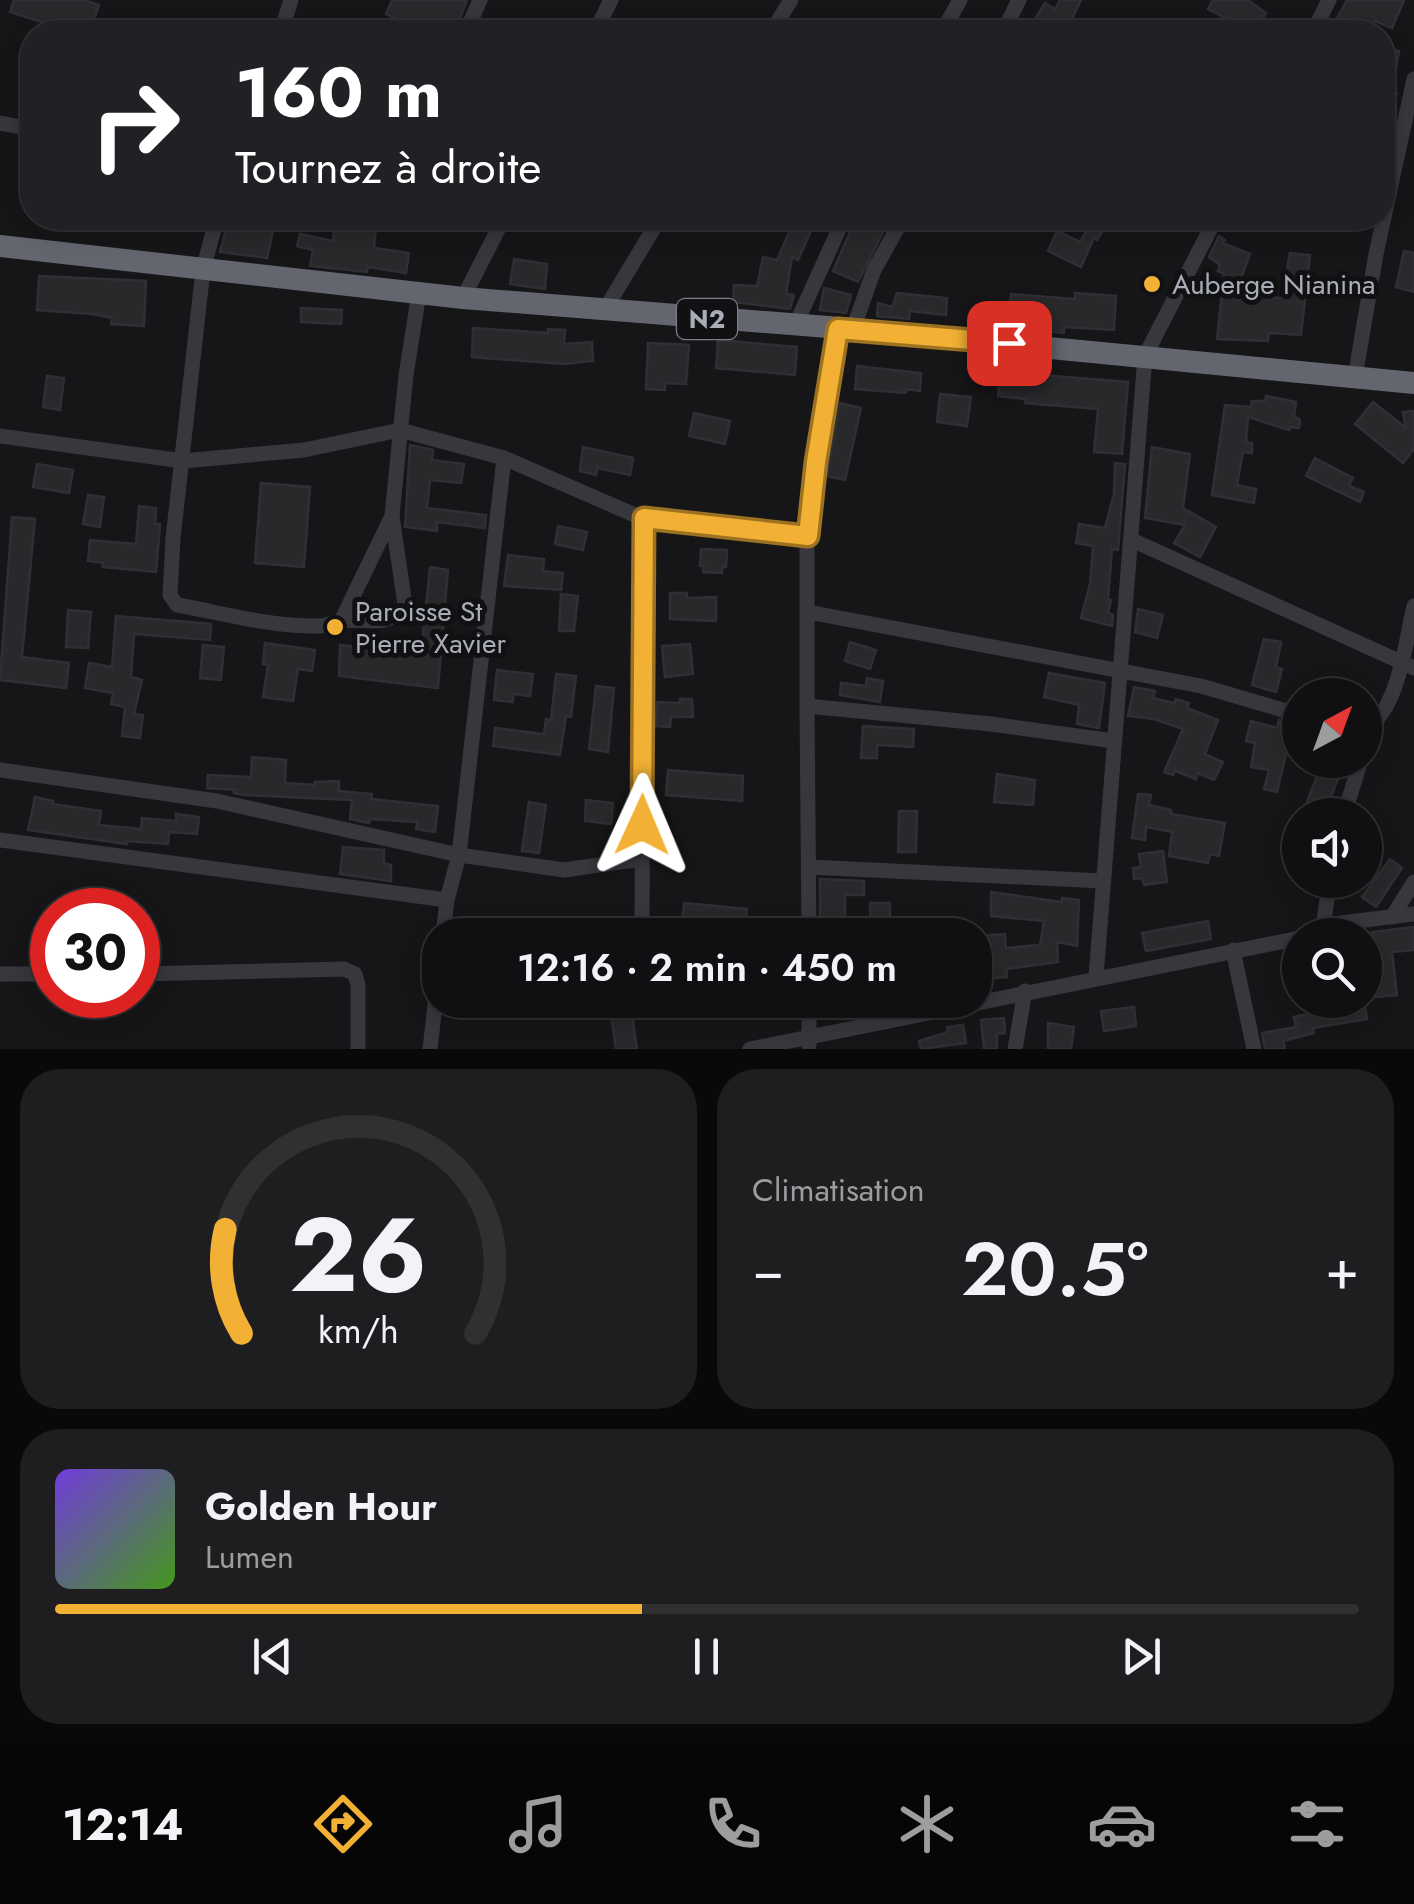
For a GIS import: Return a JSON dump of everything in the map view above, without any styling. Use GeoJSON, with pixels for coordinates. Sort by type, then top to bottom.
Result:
{"type":"FeatureCollection","features":[{"type":"Feature","properties":{"kind":"highway","name":"N2"},"geometry":{"type":"LineString","coordinates":[[0,246],[463,298],[1414,382]]}},
{"type":"Feature","properties":{"kind":"street"},"geometry":{"type":"LineString","coordinates":[[1395,166],[1414,79]]}},
{"type":"Feature","properties":{"kind":"street"},"geometry":{"type":"LineString","coordinates":[[214,230],[203,270],[173,538],[172,600],[177,604],[318,626],[341,620],[392,620],[406,605],[392,516],[419,293]]}},
{"type":"Feature","properties":{"kind":"street"},"geometry":{"type":"LineString","coordinates":[[463,298],[493,230]]}},
{"type":"Feature","properties":{"kind":"street"},"geometry":{"type":"LineString","coordinates":[[604,311],[653,230]]}},
{"type":"Feature","properties":{"kind":"street"},"geometry":{"type":"LineString","coordinates":[[796,326],[839,230]]}},
{"type":"Feature","properties":{"kind":"street"},"geometry":{"type":"LineString","coordinates":[[809,918],[808,536],[816,462],[846,329],[896,230]]}},
{"type":"Feature","properties":{"kind":"street"},"geometry":{"type":"LineString","coordinates":[[1096,977],[1145,356],[1210,230]]}},
{"type":"Feature","properties":{"kind":"street"},"geometry":{"type":"LineString","coordinates":[[1355,376],[1381,230]]}},
{"type":"Feature","properties":{"kind":"street"},"geometry":{"type":"LineString","coordinates":[[0,436],[183,460],[304,450],[400,430],[504,458],[644,518],[808,536]]}},
{"type":"Feature","properties":{"kind":"street"},"geometry":{"type":"LineString","coordinates":[[445,918],[460,854],[504,458]]}},
{"type":"Feature","properties":{"kind":"street"},"geometry":{"type":"LineString","coordinates":[[341,620],[392,516]]}},
{"type":"Feature","properties":{"kind":"street"},"geometry":{"type":"LineString","coordinates":[[642,918],[644,518]]}},
{"type":"Feature","properties":{"kind":"street"},"geometry":{"type":"LineString","coordinates":[[1132,540],[1407,665]]}},
{"type":"Feature","properties":{"kind":"street"},"geometry":{"type":"LineString","coordinates":[[1382,708],[1407,665],[1414,606]]}},
{"type":"Feature","properties":{"kind":"street"},"geometry":{"type":"LineString","coordinates":[[808,612],[1202,686],[1282,710]]}},
{"type":"Feature","properties":{"kind":"street"},"geometry":{"type":"LineString","coordinates":[[807,706],[1114,741]]}},
{"type":"Feature","properties":{"kind":"street"},"geometry":{"type":"LineString","coordinates":[[0,770],[217,801],[460,854],[564,870],[641,860]]}},
{"type":"Feature","properties":{"kind":"street"},"geometry":{"type":"LineString","coordinates":[[0,840],[447,900]]}},
{"type":"Feature","properties":{"kind":"street"},"geometry":{"type":"LineString","coordinates":[[809,866],[1103,881]]}},
{"type":"Feature","properties":{"kind":"street"},"geometry":{"type":"LineString","coordinates":[[1392,916],[1414,882]]}},
{"type":"Feature","properties":{"kind":"street"},"geometry":{"type":"LineString","coordinates":[[1377,918],[1414,914]]}},
{"type":"Feature","properties":{"kind":"street"},"geometry":{"type":"LineString","coordinates":[[750,1049],[809,1044],[1025,991],[1282,941]]}},
{"type":"Feature","properties":{"kind":"street"},"geometry":{"type":"LineString","coordinates":[[1233,950],[1254,1049]]}},
{"type":"Feature","properties":{"kind":"street"},"geometry":{"type":"LineString","coordinates":[[160,973],[344,968],[355,974],[358,984],[358,1049]]}},
{"type":"Feature","properties":{"kind":"street"},"geometry":{"type":"LineString","coordinates":[[0,974],[30,974]]}},
{"type":"Feature","properties":{"kind":"street"},"geometry":{"type":"LineString","coordinates":[[1015,1049],[1025,991]]}},
{"type":"Feature","properties":{"kind":"street"},"geometry":{"type":"LineString","coordinates":[[430,1049],[434,1018]]}},
{"type":"Feature","properties":{"kind":"street"},"geometry":{"type":"LineString","coordinates":[[809,1018],[809,1044]]}},
{"type":"Feature","properties":{"kind":"building"},"geometry":{"type":"Polygon","coordinates":[[[14,0],[84,0],[99,5],[94,20],[35,20],[10,12],[14,0]]]}},
{"type":"Feature","properties":{"kind":"building"},"geometry":{"type":"Polygon","coordinates":[[[392,0],[467,0],[460,20],[399,20],[386,14],[392,0]]]}},
{"type":"Feature","properties":{"kind":"building"},"geometry":{"type":"Polygon","coordinates":[[[1060,0],[1081,0],[1074,20],[1034,20],[1045,3],[1055,9],[1060,0]]]}},
{"type":"Feature","properties":{"kind":"building"},"geometry":{"type":"Polygon","coordinates":[[[1213,0],[1248,0],[1266,13],[1262,20],[1235,20],[1208,9],[1213,0]]]}},
{"type":"Feature","properties":{"kind":"building"},"geometry":{"type":"Polygon","coordinates":[[[1347,0],[1404,0],[1395,21],[1336,20],[1347,0]]]}},
{"type":"Feature","properties":{"kind":"building"},"geometry":{"type":"Polygon","coordinates":[[[226,230],[273,230],[267,258],[220,252],[226,230]]]}},
{"type":"Feature","properties":{"kind":"building"},"geometry":{"type":"Polygon","coordinates":[[[334,230],[376,230],[374,248],[409,253],[406,273],[368,267],[367,272],[310,266],[313,250],[297,246],[300,234],[333,241],[334,230]]]}},
{"type":"Feature","properties":{"kind":"building"},"geometry":{"type":"Polygon","coordinates":[[[790,230],[811,231],[798,260],[792,257],[786,294],[794,295],[790,309],[733,302],[734,285],[757,286],[763,257],[777,260],[790,230]]]}},
{"type":"Feature","properties":{"kind":"building"},"geometry":{"type":"Polygon","coordinates":[[[851,230],[884,230],[858,282],[833,271],[851,230]]]}},
{"type":"Feature","properties":{"kind":"building"},"geometry":{"type":"Polygon","coordinates":[[[1087,230],[1103,230],[1097,240],[1094,238],[1081,267],[1048,251],[1057,231],[1080,242],[1087,230]]]}},
{"type":"Feature","properties":{"kind":"building"},"geometry":{"type":"Polygon","coordinates":[[[1219,236],[1225,240],[1222,243],[1250,254],[1235,295],[1282,298],[1290,253],[1310,255],[1301,335],[1269,333],[1268,341],[1217,339],[1224,274],[1209,257],[1219,236]]]}},
{"type":"Feature","properties":{"kind":"building"},"geometry":{"type":"Polygon","coordinates":[[[1404,251],[1414,253],[1414,292],[1396,287],[1404,251]]]}},
{"type":"Feature","properties":{"kind":"building"},"geometry":{"type":"Polygon","coordinates":[[[514,259],[547,264],[545,289],[510,284],[514,259]]]}},
{"type":"Feature","properties":{"kind":"building"},"geometry":{"type":"Polygon","coordinates":[[[39,276],[146,281],[144,326],[111,324],[112,318],[93,314],[37,310],[39,276]]]}},
{"type":"Feature","properties":{"kind":"building"},"geometry":{"type":"Polygon","coordinates":[[[824,288],[851,295],[846,313],[820,310],[824,288]]]}},
{"type":"Feature","properties":{"kind":"building"},"geometry":{"type":"Polygon","coordinates":[[[897,293],[947,298],[946,315],[910,311],[909,319],[877,316],[878,303],[892,307],[897,293]]]}},
{"type":"Feature","properties":{"kind":"building"},"geometry":{"type":"Polygon","coordinates":[[[1075,293],[1116,296],[1114,330],[1064,327],[1064,333],[1008,328],[1011,294],[1075,299],[1075,293]]]}},
{"type":"Feature","properties":{"kind":"building"},"geometry":{"type":"Polygon","coordinates":[[[301,308],[342,310],[341,324],[301,322],[301,308]]]}},
{"type":"Feature","properties":{"kind":"building"},"geometry":{"type":"Polygon","coordinates":[[[473,328],[548,333],[548,329],[565,330],[564,344],[592,342],[593,361],[564,364],[472,357],[473,328]]]}},
{"type":"Feature","properties":{"kind":"building"},"geometry":{"type":"Polygon","coordinates":[[[718,340],[797,347],[795,375],[716,368],[718,340]]]}},
{"type":"Feature","properties":{"kind":"building"},"geometry":{"type":"Polygon","coordinates":[[[648,343],[689,345],[686,384],[665,383],[665,390],[646,389],[648,343]]]}},
{"type":"Feature","properties":{"kind":"building"},"geometry":{"type":"Polygon","coordinates":[[[857,366],[921,373],[920,391],[855,389],[857,366]]]}},
{"type":"Feature","properties":{"kind":"building"},"geometry":{"type":"Polygon","coordinates":[[[1000,375],[1128,382],[1122,454],[1094,452],[1098,409],[1025,403],[1026,399],[998,396],[1000,375]]]}},
{"type":"Feature","properties":{"kind":"building"},"geometry":{"type":"Polygon","coordinates":[[[47,376],[64,378],[60,410],[43,407],[47,376]]]}},
{"type":"Feature","properties":{"kind":"building"},"geometry":{"type":"Polygon","coordinates":[[[940,394],[971,397],[967,426],[937,422],[940,394]]]}},
{"type":"Feature","properties":{"kind":"building"},"geometry":{"type":"Polygon","coordinates":[[[1266,396],[1296,402],[1294,416],[1300,420],[1299,428],[1289,430],[1248,417],[1246,442],[1252,443],[1252,453],[1243,452],[1237,485],[1256,489],[1254,503],[1212,495],[1225,405],[1251,407],[1252,401],[1265,401],[1266,396]]]}},
{"type":"Feature","properties":{"kind":"building"},"geometry":{"type":"Polygon","coordinates":[[[1373,402],[1406,428],[1403,412],[1414,411],[1414,449],[1403,463],[1355,424],[1373,402]]]}},
{"type":"Feature","properties":{"kind":"building"},"geometry":{"type":"Polygon","coordinates":[[[840,403],[861,408],[845,480],[827,476],[840,403]]]}},
{"type":"Feature","properties":{"kind":"building"},"geometry":{"type":"Polygon","coordinates":[[[694,413],[730,421],[725,444],[689,436],[694,413]]]}},
{"type":"Feature","properties":{"kind":"building"},"geometry":{"type":"Polygon","coordinates":[[[410,445],[433,450],[432,460],[464,464],[461,483],[430,480],[427,508],[486,515],[485,528],[437,522],[437,531],[405,527],[410,445]]]}},
{"type":"Feature","properties":{"kind":"building"},"geometry":{"type":"Polygon","coordinates":[[[583,447],[633,458],[630,475],[597,468],[596,475],[580,471],[583,447]]]}},
{"type":"Feature","properties":{"kind":"building"},"geometry":{"type":"Polygon","coordinates":[[[1152,447],[1190,454],[1183,508],[1216,527],[1200,557],[1174,543],[1185,525],[1145,518],[1152,447]]]}},
{"type":"Feature","properties":{"kind":"building"},"geometry":{"type":"Polygon","coordinates":[[[1315,458],[1353,478],[1349,486],[1364,492],[1360,502],[1306,476],[1315,458]]]}},
{"type":"Feature","properties":{"kind":"building"},"geometry":{"type":"Polygon","coordinates":[[[1115,463],[1125,464],[1118,550],[1112,549],[1108,613],[1113,615],[1112,626],[1081,618],[1090,584],[1093,546],[1076,543],[1079,524],[1105,528],[1114,494],[1115,463]]]}},
{"type":"Feature","properties":{"kind":"building"},"geometry":{"type":"Polygon","coordinates":[[[37,464],[73,470],[69,493],[33,487],[37,464]]]}},
{"type":"Feature","properties":{"kind":"building"},"geometry":{"type":"Polygon","coordinates":[[[261,483],[310,487],[304,567],[255,563],[261,483]]]}},
{"type":"Feature","properties":{"kind":"building"},"geometry":{"type":"Polygon","coordinates":[[[88,495],[104,497],[100,527],[83,524],[88,495]]]}},
{"type":"Feature","properties":{"kind":"building"},"geometry":{"type":"Polygon","coordinates":[[[139,506],[156,508],[155,524],[160,524],[156,572],[103,567],[103,563],[88,561],[90,540],[136,544],[139,506]]]}},
{"type":"Feature","properties":{"kind":"building"},"geometry":{"type":"Polygon","coordinates":[[[12,517],[35,519],[22,657],[69,663],[66,688],[0,680],[12,517]]]}},
{"type":"Feature","properties":{"kind":"building"},"geometry":{"type":"Polygon","coordinates":[[[558,526],[587,532],[583,550],[555,544],[558,526]]]}},
{"type":"Feature","properties":{"kind":"building"},"geometry":{"type":"Polygon","coordinates":[[[701,549],[727,550],[722,573],[703,572],[701,549]]]}},
{"type":"Feature","properties":{"kind":"building"},"geometry":{"type":"Polygon","coordinates":[[[508,555],[544,559],[543,571],[563,573],[561,590],[504,586],[508,555]]]}},
{"type":"Feature","properties":{"kind":"building"},"geometry":{"type":"Polygon","coordinates":[[[430,567],[448,570],[438,688],[339,676],[340,645],[368,648],[370,640],[385,643],[385,650],[421,654],[430,567]]]}},
{"type":"Feature","properties":{"kind":"building"},"geometry":{"type":"Polygon","coordinates":[[[670,593],[687,593],[687,598],[716,597],[716,621],[670,619],[670,593]]]}},
{"type":"Feature","properties":{"kind":"building"},"geometry":{"type":"Polygon","coordinates":[[[561,594],[578,596],[574,631],[559,631],[561,594]]]}},
{"type":"Feature","properties":{"kind":"building"},"geometry":{"type":"Polygon","coordinates":[[[1138,609],[1163,615],[1157,638],[1135,632],[1138,609]]]}},
{"type":"Feature","properties":{"kind":"building"},"geometry":{"type":"Polygon","coordinates":[[[68,610],[91,612],[88,648],[66,647],[68,610]]]}},
{"type":"Feature","properties":{"kind":"building"},"geometry":{"type":"Polygon","coordinates":[[[116,616],[211,624],[210,640],[134,634],[131,677],[142,680],[134,714],[143,715],[140,738],[122,736],[125,707],[111,704],[113,693],[85,688],[89,663],[112,667],[116,616]]]}},
{"type":"Feature","properties":{"kind":"building"},"geometry":{"type":"Polygon","coordinates":[[[1264,639],[1281,642],[1276,667],[1282,669],[1276,692],[1252,685],[1264,639]]]}},
{"type":"Feature","properties":{"kind":"building"},"geometry":{"type":"Polygon","coordinates":[[[850,642],[876,650],[870,669],[845,661],[850,642]]]}},
{"type":"Feature","properties":{"kind":"building"},"geometry":{"type":"Polygon","coordinates":[[[265,643],[315,650],[312,671],[298,669],[293,701],[263,697],[268,665],[263,664],[265,643]]]}},
{"type":"Feature","properties":{"kind":"building"},"geometry":{"type":"Polygon","coordinates":[[[690,644],[693,674],[665,677],[662,646],[690,644]]]}},
{"type":"Feature","properties":{"kind":"building"},"geometry":{"type":"Polygon","coordinates":[[[203,645],[224,647],[221,680],[200,678],[203,645]]]}},
{"type":"Feature","properties":{"kind":"building"},"geometry":{"type":"Polygon","coordinates":[[[497,670],[533,674],[530,696],[513,694],[513,702],[494,700],[497,670]]]}},
{"type":"Feature","properties":{"kind":"building"},"geometry":{"type":"Polygon","coordinates":[[[1049,673],[1105,683],[1099,728],[1077,724],[1079,705],[1044,697],[1049,673]]]}},
{"type":"Feature","properties":{"kind":"building"},"geometry":{"type":"Polygon","coordinates":[[[556,674],[576,676],[571,717],[566,716],[560,755],[493,746],[495,728],[544,734],[546,719],[551,720],[556,674]]]}},
{"type":"Feature","properties":{"kind":"building"},"geometry":{"type":"Polygon","coordinates":[[[867,678],[883,681],[880,702],[840,695],[841,683],[866,686],[867,678]]]}},
{"type":"Feature","properties":{"kind":"building"},"geometry":{"type":"Polygon","coordinates":[[[596,686],[614,688],[608,752],[589,749],[596,686]]]}},
{"type":"Feature","properties":{"kind":"building"},"geometry":{"type":"Polygon","coordinates":[[[1134,687],[1155,691],[1153,698],[1189,703],[1187,708],[1218,720],[1205,754],[1223,762],[1214,780],[1198,773],[1196,779],[1175,771],[1173,775],[1164,772],[1183,729],[1154,719],[1128,716],[1134,687]]]}},
{"type":"Feature","properties":{"kind":"building"},"geometry":{"type":"Polygon","coordinates":[[[680,699],[692,699],[693,717],[671,717],[670,727],[656,726],[657,702],[680,703],[680,699]]]}},
{"type":"Feature","properties":{"kind":"building"},"geometry":{"type":"Polygon","coordinates":[[[1279,720],[1282,721],[1282,771],[1277,792],[1264,789],[1269,770],[1251,767],[1255,743],[1246,741],[1251,721],[1277,728],[1279,720]]]}},
{"type":"Feature","properties":{"kind":"building"},"geometry":{"type":"Polygon","coordinates":[[[863,726],[914,729],[913,747],[877,745],[877,758],[861,758],[863,726]]]}},
{"type":"Feature","properties":{"kind":"building"},"geometry":{"type":"Polygon","coordinates":[[[252,757],[286,760],[285,783],[315,785],[339,781],[339,791],[372,794],[371,799],[438,806],[435,832],[416,829],[417,822],[370,819],[369,823],[350,819],[352,800],[244,795],[234,793],[235,790],[207,788],[208,775],[251,777],[252,757]]]}},
{"type":"Feature","properties":{"kind":"building"},"geometry":{"type":"Polygon","coordinates":[[[668,770],[743,776],[742,801],[666,795],[668,770]]]}},
{"type":"Feature","properties":{"kind":"building"},"geometry":{"type":"Polygon","coordinates":[[[997,774],[1035,780],[1033,805],[994,802],[997,774]]]}},
{"type":"Feature","properties":{"kind":"building"},"geometry":{"type":"Polygon","coordinates":[[[1316,778],[1338,778],[1330,798],[1309,798],[1316,778]]]}},
{"type":"Feature","properties":{"kind":"building"},"geometry":{"type":"Polygon","coordinates":[[[1138,794],[1151,795],[1149,805],[1171,810],[1171,814],[1225,823],[1219,856],[1210,854],[1208,863],[1169,856],[1172,832],[1146,827],[1145,840],[1132,838],[1138,794]]]}},
{"type":"Feature","properties":{"kind":"building"},"geometry":{"type":"Polygon","coordinates":[[[35,797],[53,804],[101,811],[99,825],[141,829],[142,818],[176,821],[176,814],[199,817],[197,834],[169,832],[168,844],[127,844],[28,830],[35,797]]]}},
{"type":"Feature","properties":{"kind":"building"},"geometry":{"type":"Polygon","coordinates":[[[586,800],[613,803],[611,824],[585,821],[586,800]]]}},
{"type":"Feature","properties":{"kind":"building"},"geometry":{"type":"Polygon","coordinates":[[[529,802],[546,805],[539,853],[522,851],[529,802]]]}},
{"type":"Feature","properties":{"kind":"building"},"geometry":{"type":"Polygon","coordinates":[[[899,811],[917,811],[916,852],[898,852],[899,811]]]}},
{"type":"Feature","properties":{"kind":"building"},"geometry":{"type":"Polygon","coordinates":[[[343,847],[384,850],[384,863],[391,865],[391,881],[340,874],[343,847]]]}},
{"type":"Feature","properties":{"kind":"building"},"geometry":{"type":"Polygon","coordinates":[[[1163,851],[1167,882],[1144,885],[1142,878],[1134,879],[1133,868],[1141,867],[1139,854],[1163,851]]]}},
{"type":"Feature","properties":{"kind":"building"},"geometry":{"type":"Polygon","coordinates":[[[1390,859],[1402,868],[1382,898],[1382,870],[1390,859]]]}},
{"type":"Feature","properties":{"kind":"building"},"geometry":{"type":"Polygon","coordinates":[[[820,879],[864,881],[864,895],[845,895],[845,918],[820,918],[820,879]]]}},
{"type":"Feature","properties":{"kind":"building"},"geometry":{"type":"Polygon","coordinates":[[[991,892],[1062,902],[1062,898],[1079,900],[1077,946],[1057,942],[1058,962],[1006,969],[1007,977],[992,978],[992,935],[1005,934],[1006,948],[1040,945],[1044,921],[991,916],[991,892]]]}},
{"type":"Feature","properties":{"kind":"building"},"geometry":{"type":"Polygon","coordinates":[[[1363,898],[1382,898],[1376,907],[1363,898]]]}},
{"type":"Feature","properties":{"kind":"building"},"geometry":{"type":"Polygon","coordinates":[[[684,903],[747,909],[746,918],[683,918],[684,903]]]}},
{"type":"Feature","properties":{"kind":"building"},"geometry":{"type":"Polygon","coordinates":[[[870,903],[890,903],[890,918],[870,918],[870,903]]]}},
{"type":"Feature","properties":{"kind":"building"},"geometry":{"type":"Polygon","coordinates":[[[1208,921],[1211,939],[1146,951],[1142,933],[1208,921]]]}},
{"type":"Feature","properties":{"kind":"building"},"geometry":{"type":"Polygon","coordinates":[[[1414,927],[1414,950],[1392,952],[1397,995],[1382,996],[1382,931],[1414,927]]]}},
{"type":"Feature","properties":{"kind":"building"},"geometry":{"type":"Polygon","coordinates":[[[1134,1007],[1136,1026],[1104,1031],[1101,1011],[1134,1007]]]}},
{"type":"Feature","properties":{"kind":"building"},"geometry":{"type":"Polygon","coordinates":[[[611,1018],[633,1018],[637,1049],[616,1049],[611,1018]]]}},
{"type":"Feature","properties":{"kind":"building"},"geometry":{"type":"Polygon","coordinates":[[[1004,1018],[1005,1033],[997,1034],[997,1049],[984,1049],[981,1020],[1004,1018]]]}},
{"type":"Feature","properties":{"kind":"building"},"geometry":{"type":"Polygon","coordinates":[[[1294,1018],[1367,1019],[1313,1028],[1314,1033],[1283,1041],[1285,1049],[1265,1049],[1262,1033],[1296,1027],[1294,1018]]]}},
{"type":"Feature","properties":{"kind":"building"},"geometry":{"type":"Polygon","coordinates":[[[1048,1023],[1074,1027],[1071,1049],[1048,1049],[1048,1023]]]}},
{"type":"Feature","properties":{"kind":"building"},"geometry":{"type":"Polygon","coordinates":[[[963,1025],[966,1043],[921,1049],[919,1041],[948,1032],[947,1027],[963,1025]]]}},
{"type":"Feature","properties":{"kind":"place","name":"Auberge Nianina"},"geometry":{"type":"Point","coordinates":[1152,284]}},
{"type":"Feature","properties":{"kind":"place","name":"Paroisse St Pierre Xavier"},"geometry":{"type":"Point","coordinates":[335,627]}},
{"type":"Feature","properties":{"kind":"route"},"geometry":{"type":"LineString","coordinates":[[642,825],[644,518],[808,536],[838,329],[1009,343]]}}]}
